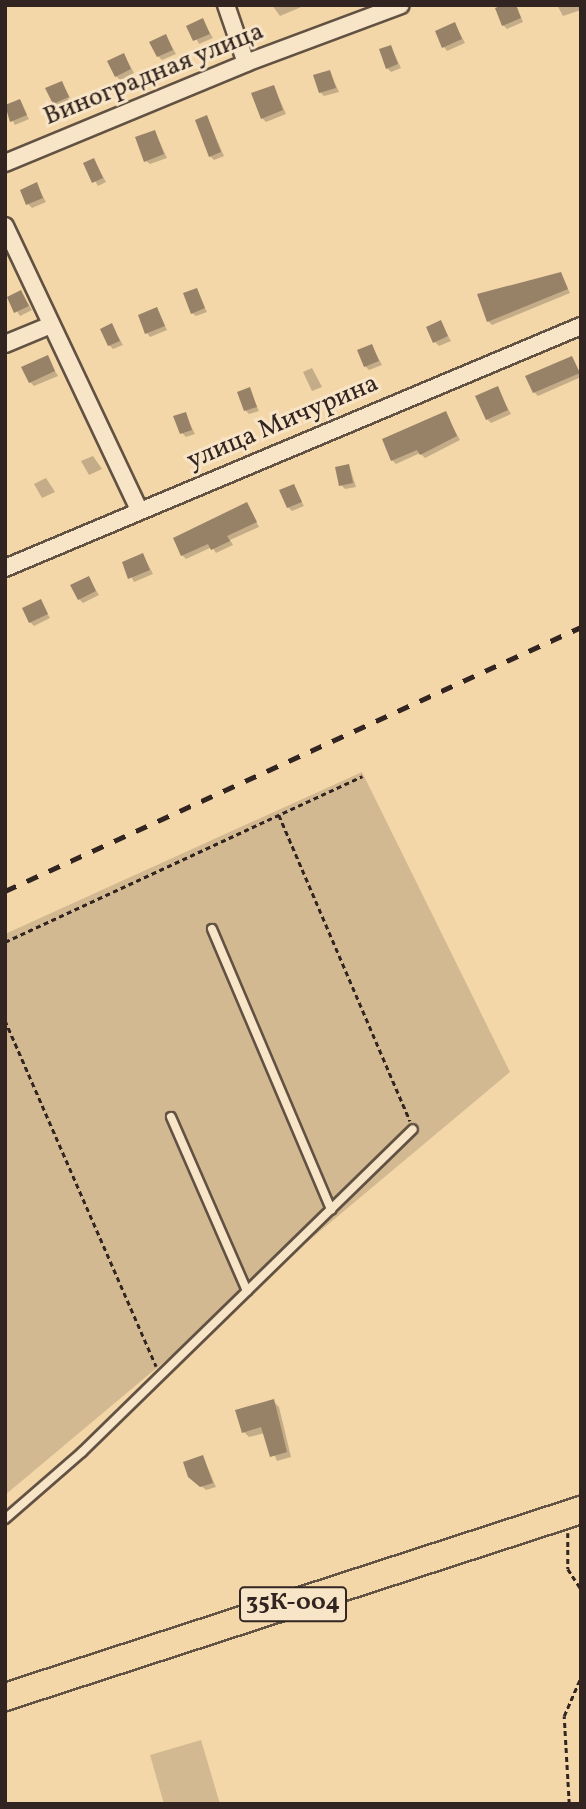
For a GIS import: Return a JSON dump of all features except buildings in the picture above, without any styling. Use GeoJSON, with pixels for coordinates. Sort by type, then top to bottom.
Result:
{"type":"FeatureCollection","features":[{"type":"Feature","properties":{"kind":"main road","name":"35К-004"},"geometry":{"type":"LineString","coordinates":[[5,1698],[575,1512]]}},
{"type":"Feature","properties":{"kind":"street"},"geometry":{"type":"LineString","coordinates":[[226,5],[246,62]]}},
{"type":"Feature","properties":{"kind":"street","name":"Виноградная улица"},"geometry":{"type":"LineString","coordinates":[[5,163],[246,62],[401,5]]}},
{"type":"Feature","properties":{"kind":"street"},"geometry":{"type":"LineString","coordinates":[[5,226],[139,509]]}},
{"type":"Feature","properties":{"kind":"street"},"geometry":{"type":"LineString","coordinates":[[5,344],[51,325]]}},
{"type":"Feature","properties":{"kind":"street","name":"улица Мичурина"},"geometry":{"type":"LineString","coordinates":[[5,568],[139,509],[581,326]]}},
{"type":"Feature","properties":{"kind":"lane"},"geometry":{"type":"LineString","coordinates":[[212,929],[331,1210]]}},
{"type":"Feature","properties":{"kind":"lane"},"geometry":{"type":"LineString","coordinates":[[171,1117],[247,1291]]}},
{"type":"Feature","properties":{"kind":"lane"},"geometry":{"type":"LineString","coordinates":[[5,1519],[247,1291],[413,1129]]}},
{"type":"Feature","properties":{"kind":"path"},"geometry":{"type":"LineString","coordinates":[[5,942],[362,776]]}},
{"type":"Feature","properties":{"kind":"path"},"geometry":{"type":"LineString","coordinates":[[279,815],[413,1129]]}},
{"type":"Feature","properties":{"kind":"path"},"geometry":{"type":"LineString","coordinates":[[5,1020],[159,1375]]}},
{"type":"Feature","properties":{"kind":"path"},"geometry":{"type":"LineString","coordinates":[[575,1512],[566,1556],[581,1589]]}},
{"type":"Feature","properties":{"kind":"path"},"geometry":{"type":"LineString","coordinates":[[569,1804],[564,1716],[581,1677]]}},
{"type":"Feature","properties":{"kind":"shaded area"},"geometry":{"type":"Polygon","coordinates":[[[362,772],[510,1072],[5,1495],[5,934],[362,772]]]}},
{"type":"Feature","properties":{"kind":"shaded area"},"geometry":{"type":"Polygon","coordinates":[[[201,1740],[220,1804],[164,1804],[150,1755],[201,1740]]]}},
{"type":"Feature","properties":{"kind":"railway"},"geometry":{"type":"LineString","coordinates":[[5,891],[581,627]]}}]}
